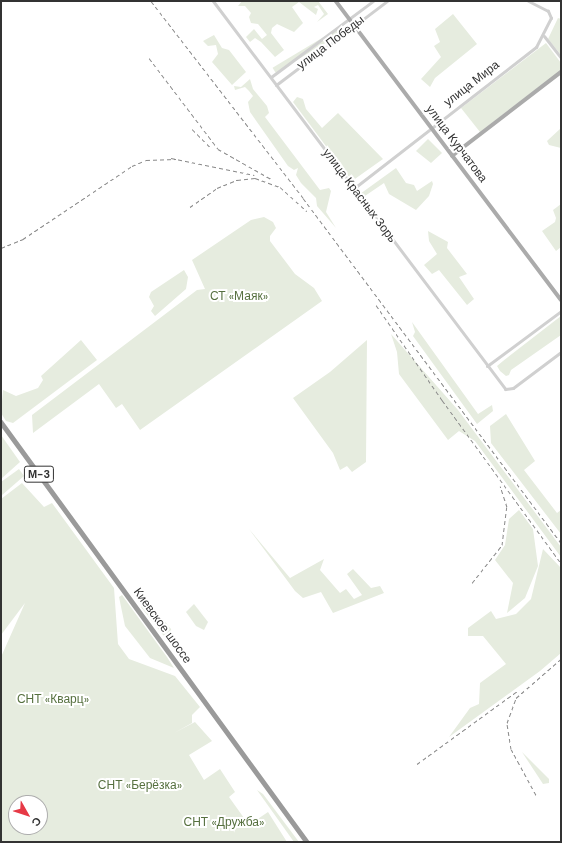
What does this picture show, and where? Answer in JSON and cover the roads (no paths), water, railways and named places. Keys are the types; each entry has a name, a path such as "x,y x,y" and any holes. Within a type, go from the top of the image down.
{"highway":[{"name":"Киевское шоссе","path":"1,422 307,842"}],"main road":[{"name":"улица Курчатова","path":"336,1 561,300"},
{"path":"452,156 561,72"}],"street":[{"name":"улица Красных Зорь","path":"213,1 505,389 513,388 561,352"},
{"name":"улица Победы","path":"271,77 373,1"},
{"name":"улица Победы","path":"276,85 387,1"},
{"name":"улица Мира","path":"353,189 536,47 544,36 550,14 528,1"},
{"path":"544,36 561,58"},
{"path":"487,366 561,311"}],"railway":[{"path":"151,1 303,198 561,543"},
{"path":"149,58 218,149 271,179"},
{"path":"192,129 211,148"},
{"path":"171,158 254,175"},
{"path":"1,248 23,239 132,166 146,160 176,159"},
{"path":"190,207 217,188 237,180 255,178 280,187 307,211"},
{"path":"376,305 442,400 561,563"},
{"path":"472,583 502,545 507,507 500,486"},
{"path":"536,795 511,749 507,723 516,698 561,659"},
{"path":"417,764 519,690"}],"park label":[{"name":"СТ «Маяк»","path":"239,297"},
{"name":"СНТ «Кварц»","path":"53,700"},
{"name":"СНТ «Берёзка»","path":"140,786"},
{"name":"СНТ «Дружба»","path":"224,823"}]}
